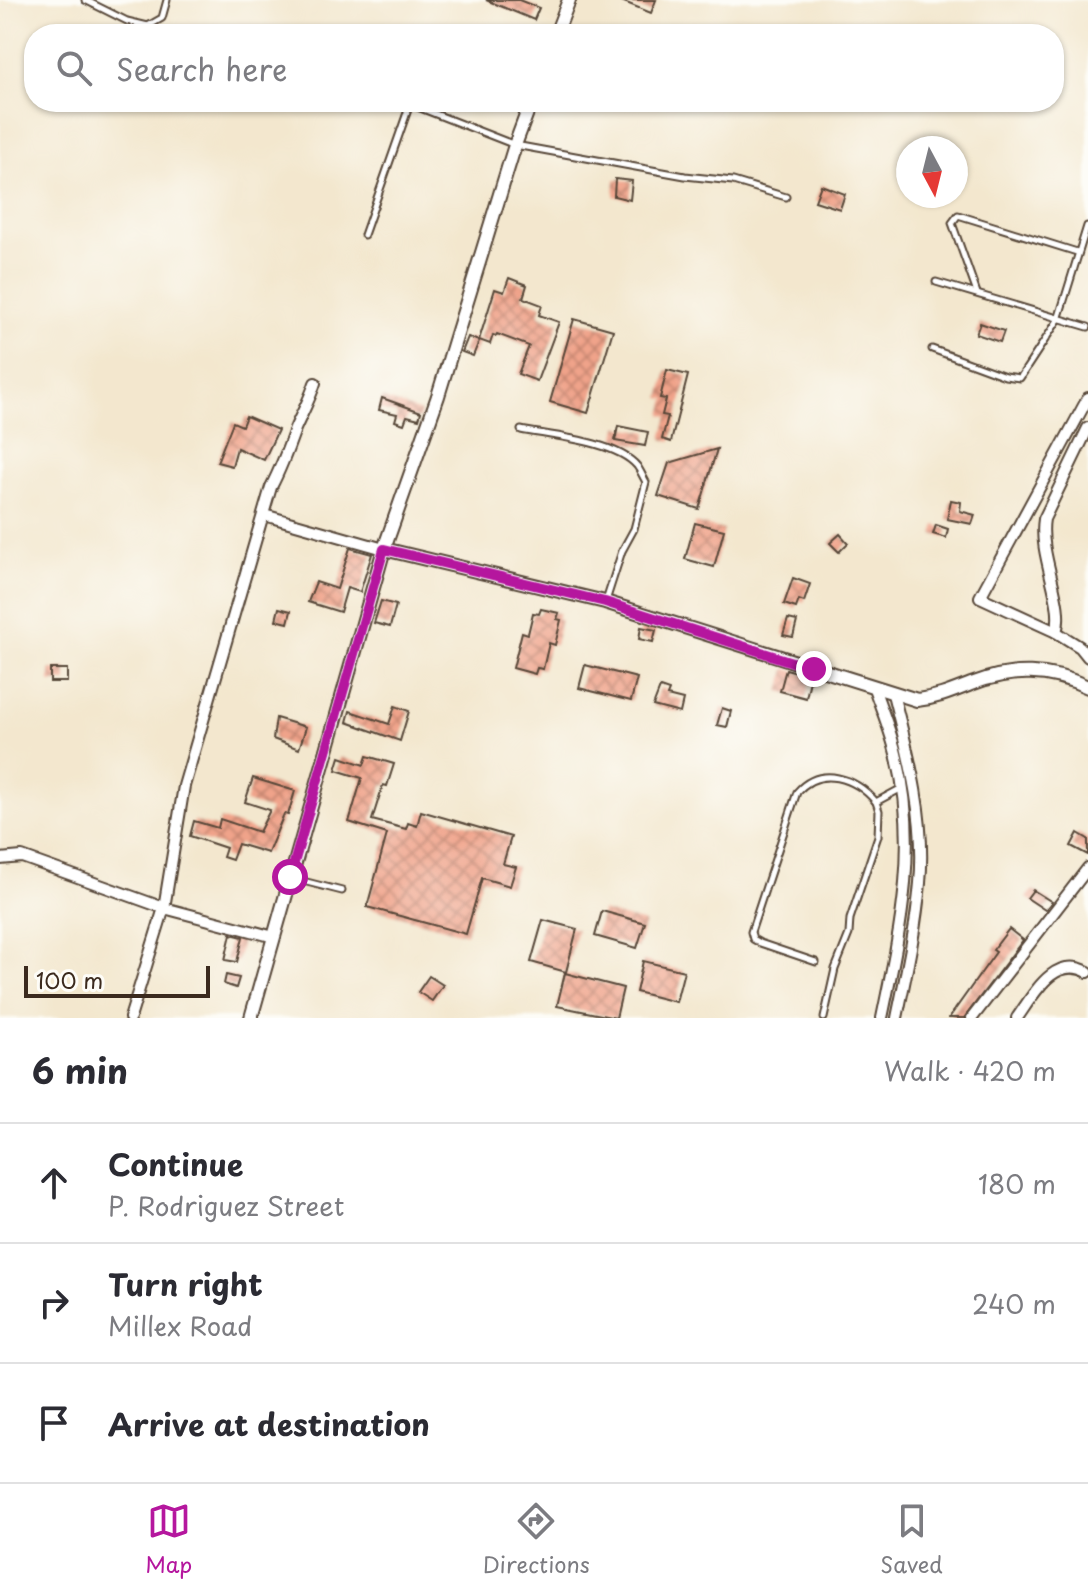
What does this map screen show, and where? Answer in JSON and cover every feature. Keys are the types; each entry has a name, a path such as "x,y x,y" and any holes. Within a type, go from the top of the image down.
{"street":[{"path":"560,24 569,0"},
{"path":"251,1018 384,549 438,396 527,112"},
{"path":"130,1018 164,908 184,786 271,487 307,409 315,383"},
{"path":"1088,398 980,597 1056,632 1080,647 1088,657"},
{"path":"1056,632 1058,614 1044,552 1044,519 1088,428"},
{"path":"264,515 384,549 605,602 917,700 937,698 988,677 1029,671 1050,673 1088,687"},
{"path":"874,688 897,758 908,831 907,881 882,1018"},
{"path":"893,694 915,785 921,846 919,895 897,1018"},
{"path":"0,859 22,857 164,908 274,937"},
{"path":"972,1018 1088,868"},
{"path":"1023,1016 1049,976 1062,968 1077,967 1088,972"}],"lane":[{"path":"85,0 140,24"},
{"path":"152,24 162,18 167,0"},
{"path":"364,235 407,112"},
{"path":"430,112 515,145 685,176 733,181 786,197"},
{"path":"977,293 952,223 958,215 1077,252"},
{"path":"932,349 1005,376 1020,378 1058,320 1087,226"},
{"path":"936,282 1088,327"},
{"path":"521,430 585,442 623,455 637,466 646,482 634,529 622,551 605,602"},
{"path":"816,962 760,943 753,939 751,932 797,792 812,779 842,778 855,782 876,802 879,811 878,836 850,919 849,934 835,969 824,1018"},
{"path":"876,802 902,788"},
{"path":"290,877 342,891"}],"building":[{"path":"486,0 519,0 539,8 534,20"},
{"path":"619,0 656,0 651,13"},
{"path":"615,179 632,181 630,200 614,196"},
{"path":"821,185 845,194 840,209 815,201"},
{"path":"509,278 527,285 523,298 542,305 539,315 559,322 537,381 518,374 529,346 497,334 493,335 490,344 479,340 495,289 504,292"},
{"path":"574,319 613,330 588,413 550,402"},
{"path":"980,323 1004,331 1000,342 976,334"},
{"path":"468,337 479,341 473,356 462,352"},
{"path":"667,370 688,375 671,442 662,439 668,416 662,415 666,399 660,398"},
{"path":"382,398 421,412 419,419 407,416 404,424 395,421 397,414 379,410"},
{"path":"246,416 278,430 264,460 237,448 232,466 217,462 233,422 242,426"},
{"path":"618,426 648,432 645,446 615,441"},
{"path":"717,449 699,509 658,496 669,463"},
{"path":"951,500 961,502 960,511 975,515 972,524 947,519"},
{"path":"695,523 724,530 714,567 685,559"},
{"path":"936,525 948,529 946,538 933,534"},
{"path":"840,534 848,543 839,552 830,543"},
{"path":"350,548 372,554 360,592 347,588 340,612 308,602 316,582 337,589"},
{"path":"793,578 810,584 804,602 799,600 796,608 784,604"},
{"path":"381,601 396,605 390,627 374,623"},
{"path":"279,608 291,611 288,623 276,620"},
{"path":"541,609 559,613 557,619 561,620 555,645 549,643 543,669 537,668 535,674 513,668 522,632 528,634 533,613 539,614"},
{"path":"788,619 797,621 793,637 783,635"},
{"path":"641,627 656,630 653,642 639,639"},
{"path":"585,665 637,678 631,701 579,688"},
{"path":"50,669 67,669 67,682 50,682"},
{"path":"786,669 811,676 806,698 780,691"},
{"path":"660,688 669,691 667,696 683,700 680,713 653,706"},
{"path":"395,706 409,711 400,741 347,722 350,711 389,724"},
{"path":"722,708 731,711 727,727 717,725"},
{"path":"276,718 306,727 299,749 273,739"},
{"path":"367,756 394,764 387,786 383,785 372,820 406,829 408,823 417,826 421,811 511,837 503,864 516,867 510,886 482,878 466,934 367,907 387,834 349,822 362,778 336,770 340,757 364,765"},
{"path":"253,778 295,791 288,815 284,814 268,853 238,844 232,860 223,857 226,848 190,836 194,821 218,828 220,819 259,832 270,810 245,802"},
{"path":"1078,833 1088,839 1088,855 1071,846"},
{"path":"1033,890 1052,902 1045,910 1027,898"},
{"path":"602,911 645,923 637,948 595,936"},
{"path":"543,920 577,929 566,972 531,962"},
{"path":"1009,929 1023,940 964,1018 949,1018 996,952 993,950"},
{"path":"231,934 243,937 237,962 225,960"},
{"path":"643,961 684,971 676,1002 636,992"},
{"path":"565,973 623,988 616,1018 557,1006"},
{"path":"226,975 239,978 236,988 224,984"},
{"path":"429,976 443,985 432,1001 418,992"}],"route":[{"path":"290,877 384,549 605,602 814,669"}]}
